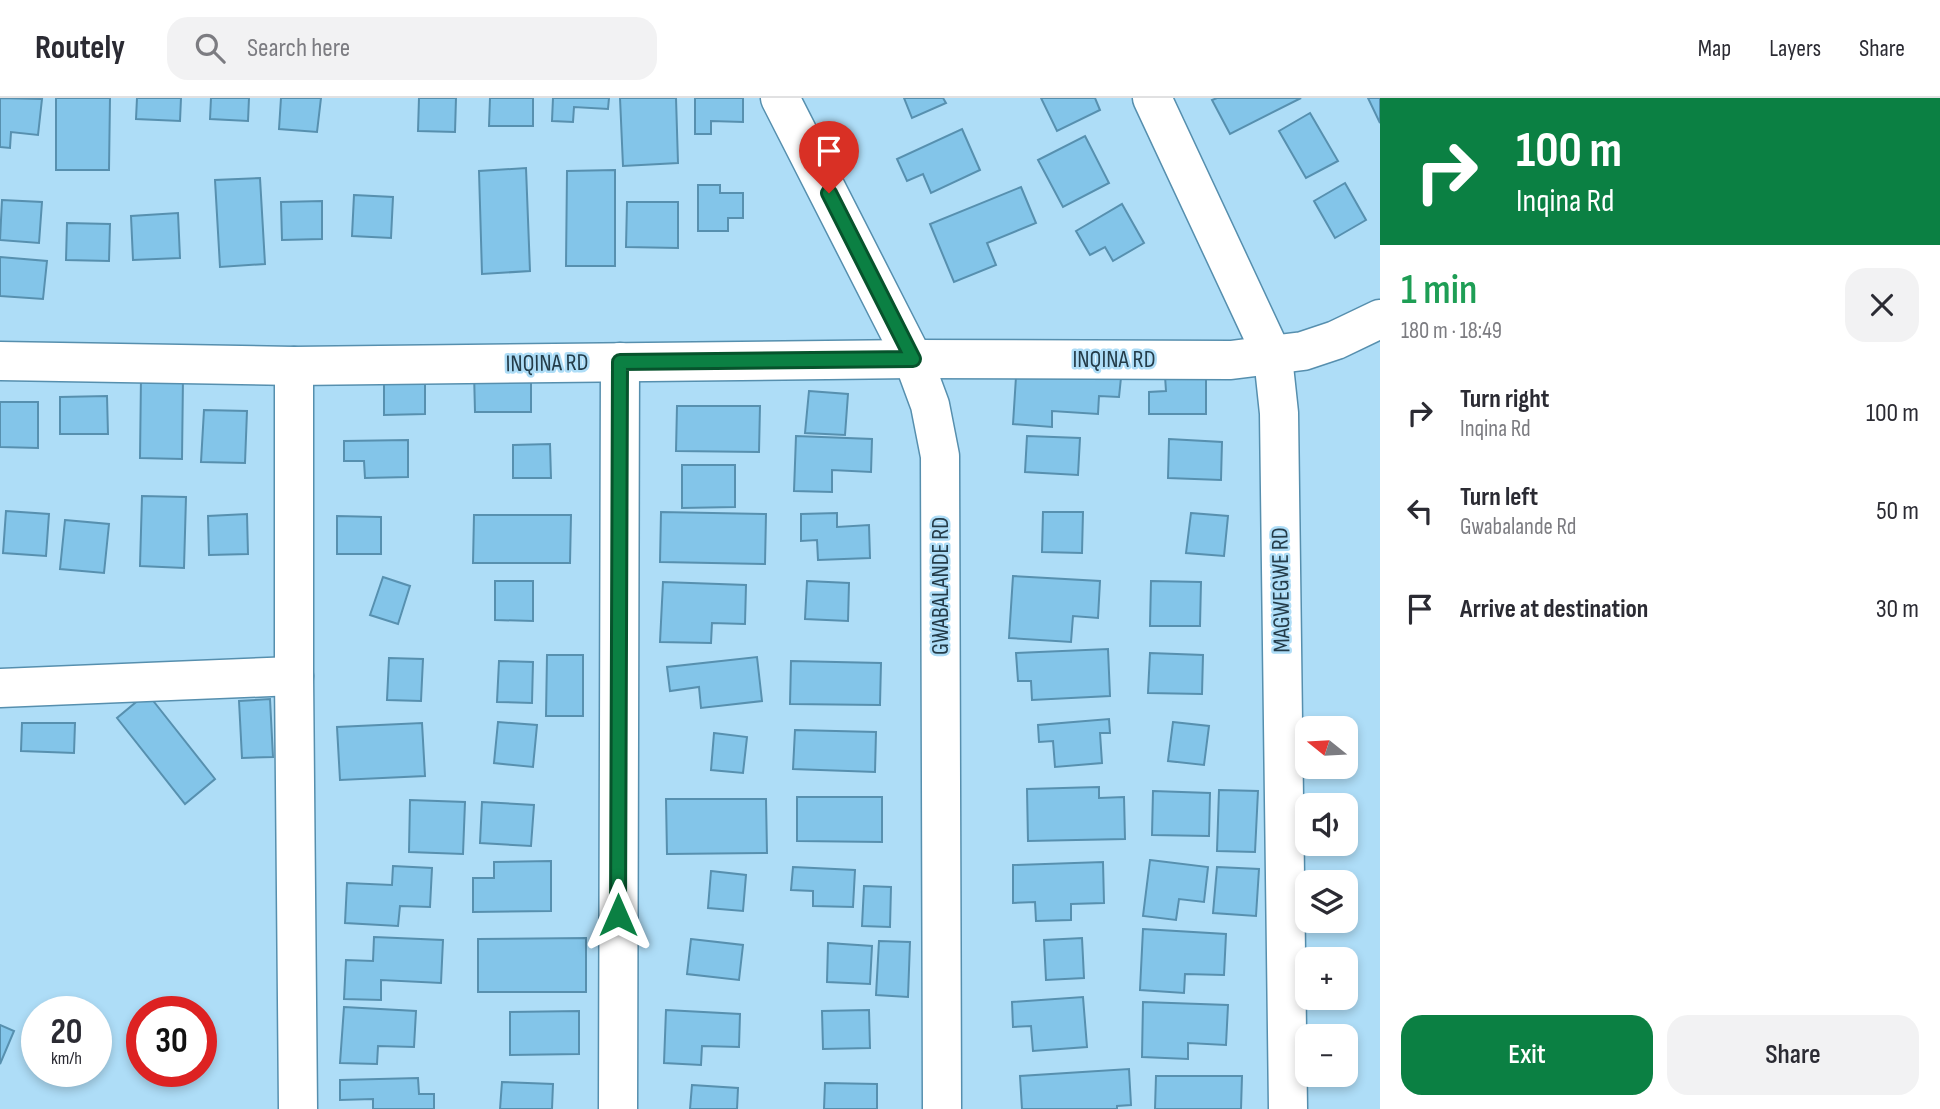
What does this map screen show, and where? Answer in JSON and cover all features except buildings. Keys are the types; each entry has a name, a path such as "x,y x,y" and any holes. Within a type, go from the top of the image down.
{"street":[{"name":"GWABALANDE RD","path":"780,98 913,359 930,405 940,456 942,1109"},
{"name":"MAGWEGWE RD","path":"1152,98 1273,357 1279,413 1288,1109"},
{"name":"INQINA RD","path":"0,361 294,366 913,359 1231,360 1273,357 1303,351 1336,340 1380,319"},
{"path":"618,1109 620,362"},
{"path":"294,366 298,1109"},
{"path":"0,688 294,676"}],"route":[{"path":"618,915 620,362 913,359 829,193"}]}
